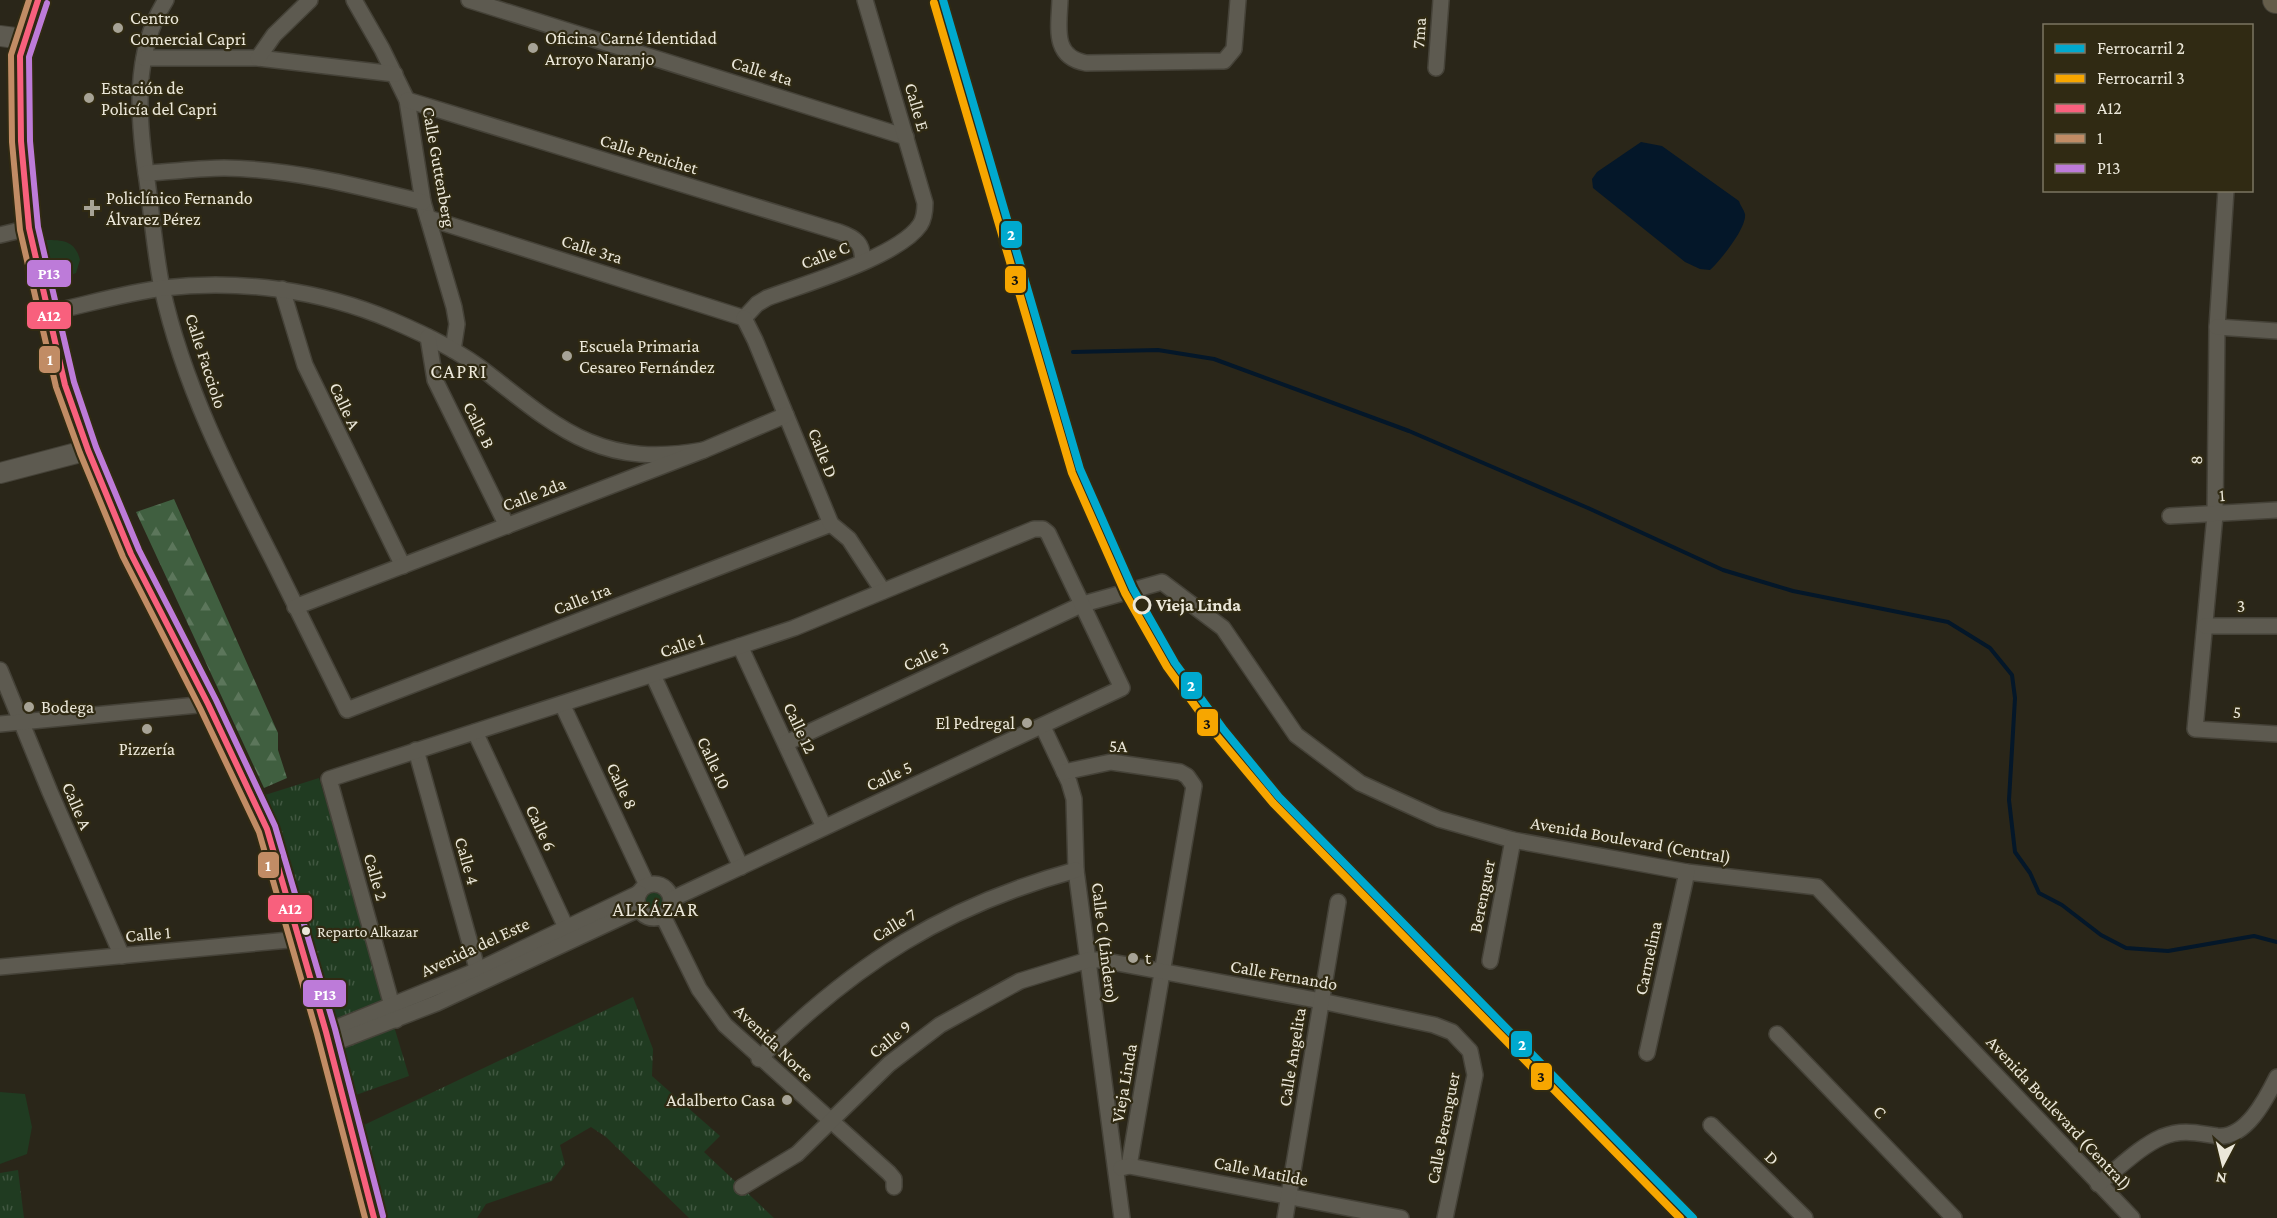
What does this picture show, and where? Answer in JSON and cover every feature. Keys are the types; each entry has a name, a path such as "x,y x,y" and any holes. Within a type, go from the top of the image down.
{"main road":[{"path":"38,0 23,39 19,95 29,228 65,385 88,450 131,554 208,704 267,829 328,1038 374,1218"}],"street":[{"name":"Calle Facciolo","path":"166,0 150,27 144,58 140,109 146,173 162,288 187,371 219,455 346,710"},
{"path":"258,58 274,36 310,0"},
{"name":"Calle Guttenberg","path":"354,0 407,100 423,202 454,307 457,324 453,350"},
{"name":"Calle 4ta","path":"469,0 906,137"},
{"path":"1060,0 1059,41 1062,50 1077,61 1086,63 1224,61 1234,49 1238,0"},
{"name":"7ma","path":"1436,68 1441,0"},
{"name":"Calle E","path":"863,1 925,203 920,225"},
{"path":"0,36 23,39"},
{"path":"144,58 258,58 395,74"},
{"name":"Calle Penichet","path":"407,100 839,232 860,243 862,262"},
{"path":"146,173 222,168 258,170 309,176 423,202"},
{"name":"8","path":"2195,729 2215,515 2217,327 2226,192"},
{"name":"Calle 3ra","path":"428,218 744,318"},
{"name":"Calle C","path":"744,318 757,304 767,298 862,262 900,243 920,225"},
{"path":"0,235 29,228"},
{"path":"47,313 162,288 216,285 282,289 363,309 453,350 552,424 589,442 645,455 675,455 704,450"},
{"name":"Calle A","path":"282,289 305,365 403,566"},
{"name":"Calle D","path":"744,318 831,524 849,539 883,591"},
{"path":"2217,327 2277,331"},
{"name":"Calle B","path":"428,338 435,380 507,526"},
{"name":"Calle 2da","path":"295,607 704,450 786,415"},
{"path":"0,473 88,450"},
{"name":"1","path":"2170,516 2277,510"},
{"name":"Calle 1ra","path":"346,710 831,524"},
{"name":"Calle 1","path":"328,780 794,628 1034,529 1048,532 1083,604"},
{"name":"Avenida Boulevard (Central)","path":"1083,604 1162,582 1223,628 1296,735 1360,783 1439,819 1513,840 1687,872 1817,887 2132,1218"},
{"name":"Calle 5","path":"672,899 1122,688 1083,604"},
{"name":"Calle 3","path":"786,743 1083,604"},
{"name":"3","path":"2205,626 2277,626"},
{"name":"Calle 12","path":"740,646 824,827"},
{"name":"Calle A","path":"0,670 50,792 122,956"},
{"name":"Calle 10","path":"652,675 741,867"},
{"path":"0,724 208,704"},
{"name":"Calle 8","path":"562,704 643,889"},
{"name":"Calle C (Lindero)","path":"1043,727 1074,799 1076,870 1088,960 1122,1168 1122,1218"},
{"name":"5","path":"2195,729 2277,734"},
{"name":"Calle 6","path":"475,732 568,934"},
{"name":"Calle 4","path":"416,750 479,976"},
{"name":"5A","path":"1064,772 1111,762 1172,770"},
{"name":"Vieja Linda","path":"1122,1168 1163,973 1194,793 1194,786 1187,776 1172,770"},
{"name":"Calle 2","path":"328,780 395,1012"},
{"name":"Berenguer","path":"1490,961 1513,840"},
{"name":"Calle 7","path":"759,1059 802,1016 879,955 988,898 1076,870"},
{"name":"Carmelina","path":"1647,1053 1687,872"},
{"path":"663,886 672,899 670,909 663,916 647,917 639,909 643,889 663,886"},
{"name":"Avenida del Este","path":"328,1038 479,976 568,934 643,889"},
{"name":"Calle Angelita","path":"1285,1218 1338,902"},
{"name":"Avenida del Este","path":"568,934 639,909"},
{"name":"Avenida Norte","path":"663,916 711,1008 759,1059 830,1121 891,1180"},
{"name":"Calle 1","path":"0,967 300,939"},
{"name":"Calle Fernando","path":"1088,960 1110,961 1434,1024 1452,1032 1467,1046"},
{"name":"Calle 9","path":"742,1187 797,1154 889,1064 940,1025 1020,981 1088,960"},
{"name":"C","path":"1777,1034 1954,1218"},
{"name":"Calle Berenguer","path":"1445,1218 1474,1075 1473,1056 1467,1046"},
{"path":"2098,1184 2161,1138 2185,1130 2219,1136 2237,1131 2248,1123 2277,1077"},
{"name":"D","path":"1711,1125 1805,1218"},
{"name":"Calle Matilde","path":"1122,1168 1401,1218"}],"green space":[{"path":"46,240 58,240 72,245 80,260 76,273 54,283"},
{"path":"174,499 278,733 278,750 287,778 264,788 136,512"},
{"path":"319,778 409,1076 356,1095 309,930 265,795"},
{"path":"651,892 659,892 665,898 665,906 659,912 651,912 645,906 645,898"},
{"path":"633,997 653,1049 652,1076 720,1136 704,1152 774,1218 689,1218 606,1137 591,1127 560,1145 565,1164 552,1181 486,1204 477,1218 385,1218 364,1125"},
{"path":"0,1092 25,1094 32,1127 27,1154 0,1164"},
{"path":"18,1170 24,1218 0,1218 0,1173"}],"water":[{"path":"1641,142 1662,146 1739,201 1745,214 1742,227 1726,252 1710,270 1700,269 1685,262 1593,188 1592,179 1597,172"}],"waterway":[{"path":"1073,352 1158,350 1214,359 1409,431 1588,508 1723,570 1793,591 1948,622 1990,648 2012,675 2015,698 2009,800 2015,852 2030,873 2039,893 2062,905 2101,935 2126,948 2168,951 2254,936 2277,942"}],"rail line":[{"name":"2","path":"943,0 1080,469 1133,589 1175,663 1224,730 1279,797 1693,1218"},
{"name":"3","path":"934,3 1072,473 1125,593 1167,667 1217,736 1273,803 1680,1218"}],"transit line":[{"name":"1","path":"29,0 11,55 12,142 20,230 56,387 80,453 123,557 200,708 259,832 317,1034 365,1218"},
{"name":"A12","path":"38,0 20,56 21,141 29,228 65,385 88,450 131,554 208,704 267,829 326,1032 374,1218"},
{"name":"P13","path":"47,3 29,57 30,141 38,227 74,382 96,447 139,550 216,700 275,826 335,1029 383,1216"}],"place":[{"name":"Centro Comercial Capri","path":"118,28"},
{"name":"Oficina Carné Identidad Arroyo Naranjo","path":"533,48"},
{"name":"Estación de Policía del Capri","path":"89,98"},
{"name":"Policlínico Fernando Álvarez Pérez","path":"92,208"},
{"name":"Escuela Primaria Cesareo Fernández","path":"567,356"},
{"name":"Vieja Linda","path":"1142,605"},
{"name":"Bodega","path":"29,707"},
{"name":"El Pedregal","path":"1027,723"},
{"name":"Pizzería","path":"147,729"},
{"name":"Reparto Alkazar","path":"306,931"},
{"name":"t","path":"1133,958"},
{"name":"Adalberto Casa","path":"787,1100"}],"district":[{"name":"CAPRI","path":"459,371"},
{"name":"ALKÁZAR","path":"656,909"}]}
